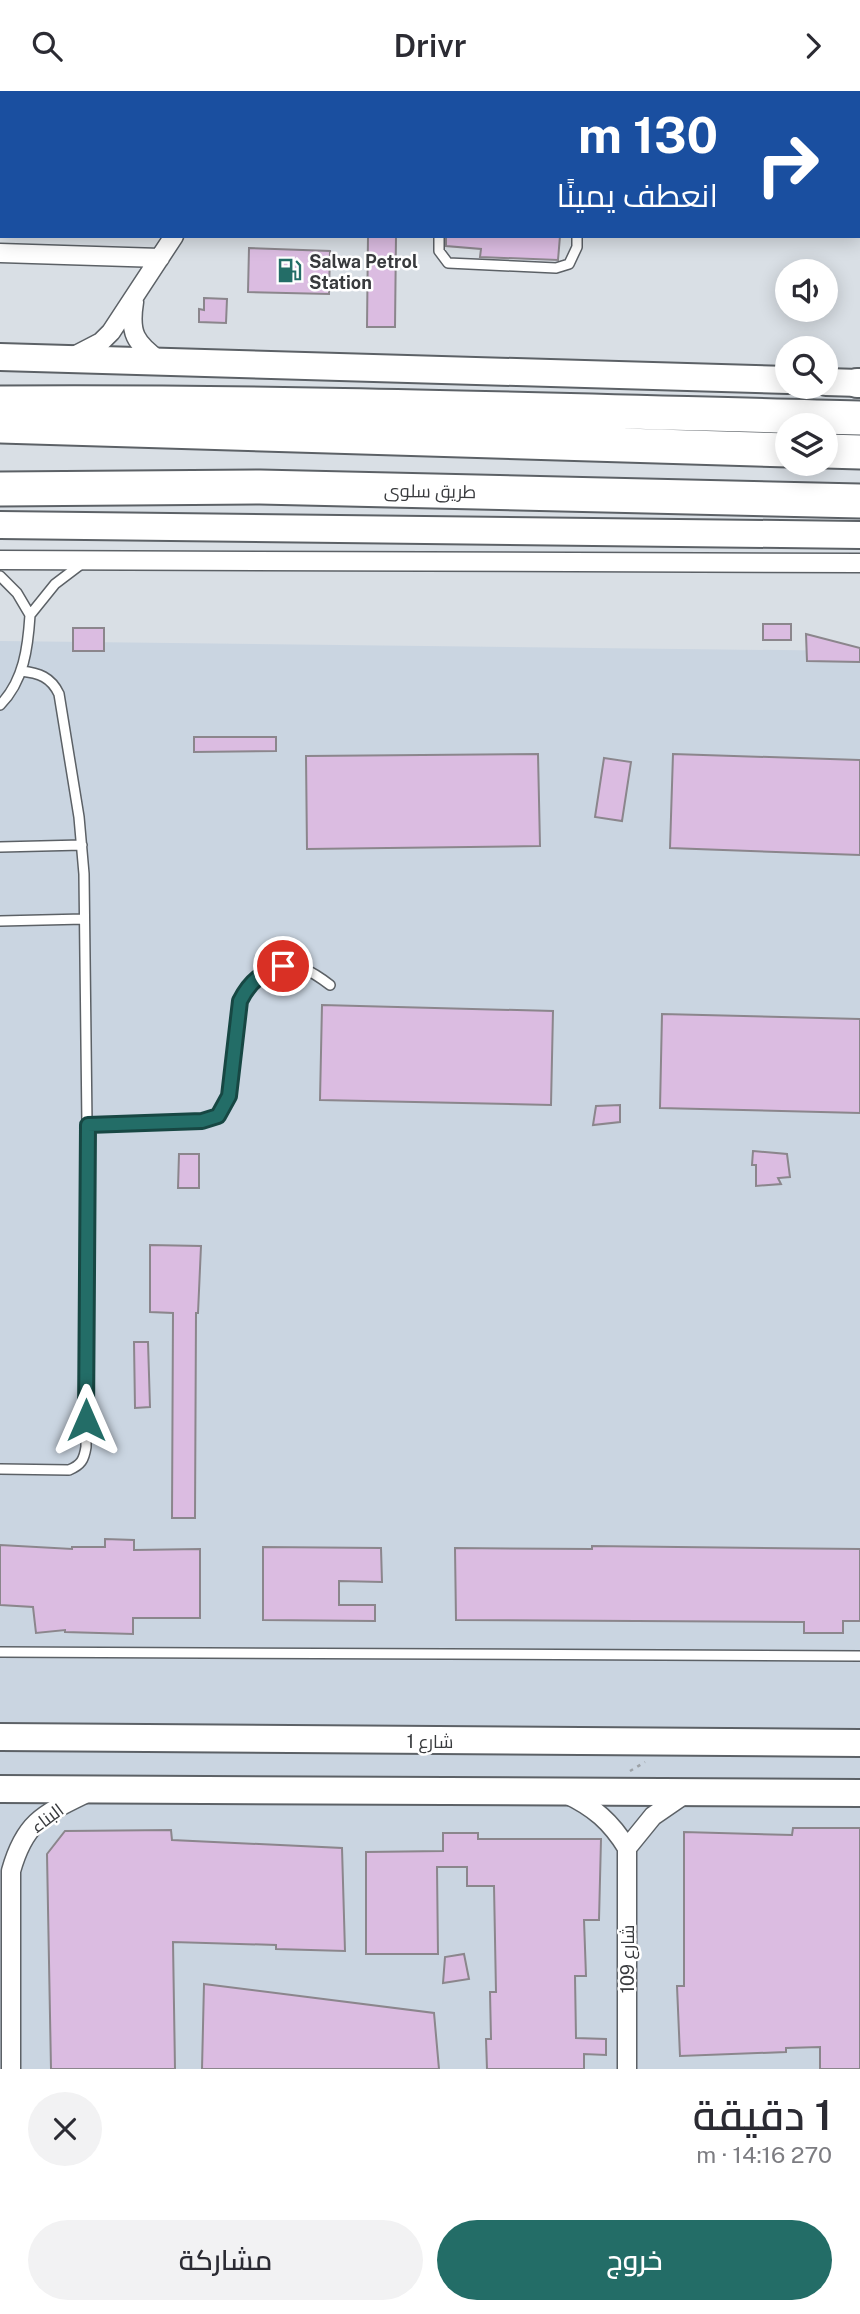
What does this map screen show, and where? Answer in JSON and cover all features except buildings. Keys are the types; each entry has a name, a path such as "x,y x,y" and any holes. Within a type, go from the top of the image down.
{"highway":[{"path":"0,403 420,405 860,418"},
{"path":"0,426 775,450"},
{"path":"838,451 860,452"},
{"name":"طريق سلوى","path":"0,489 260,487 860,501"}],"street":[{"path":"69,359 101,342 119,321 173,238"},
{"path":"0,253 160,258"},
{"path":"134,298 132,330 138,342 160,361"},
{"path":"0,357 775,380"},
{"path":"838,382 859,383"},
{"path":"0,525 860,535"},
{"path":"0,560 859,563"},
{"name":"شارع 1","path":"0,1737 860,1742"},
{"path":"0,1789 860,1793"},
{"name":"البناء","path":"11,2069 11,1871 14,1859 28,1831 41,1817 94,1790"},
{"path":"560,1791 600,1813 615,1829 627,1848 653,1816 687,1793"},
{"name":"شارع 109","path":"627,1848 627,2069"}],"lane":[{"path":"439,238 439,251 448,263 556,268 569,264 577,247 577,238"},
{"path":"0,705 12,691 21,671 28,643 30,615 55,584 87,560"},
{"path":"0,576 16,593 30,615"},
{"path":"0,1469 69,1470 79,1465 85,1457 88,1125 82,845 59,694 46,677 21,671"},
{"path":"0,847 82,845"},
{"path":"0,921 84,919"},
{"path":"88,1125 202,1121 218,1116 229,1096 240,1001 256,977 283,966 297,966 311,971 330,985"},
{"path":"0,1652 860,1657"}],"path":[{"path":"629,1792 630,1771 645,1763 645,1742"}],"shaded area":[{"path":"0,641 860,651 860,2069 0,2069"}],"place":[{"name":"Salwa Petrol Station","path":"289,271"}],"route":[{"path":"86,1420 88,1125 202,1121 218,1116 229,1096 240,1001 256,977 283,966"}]}
